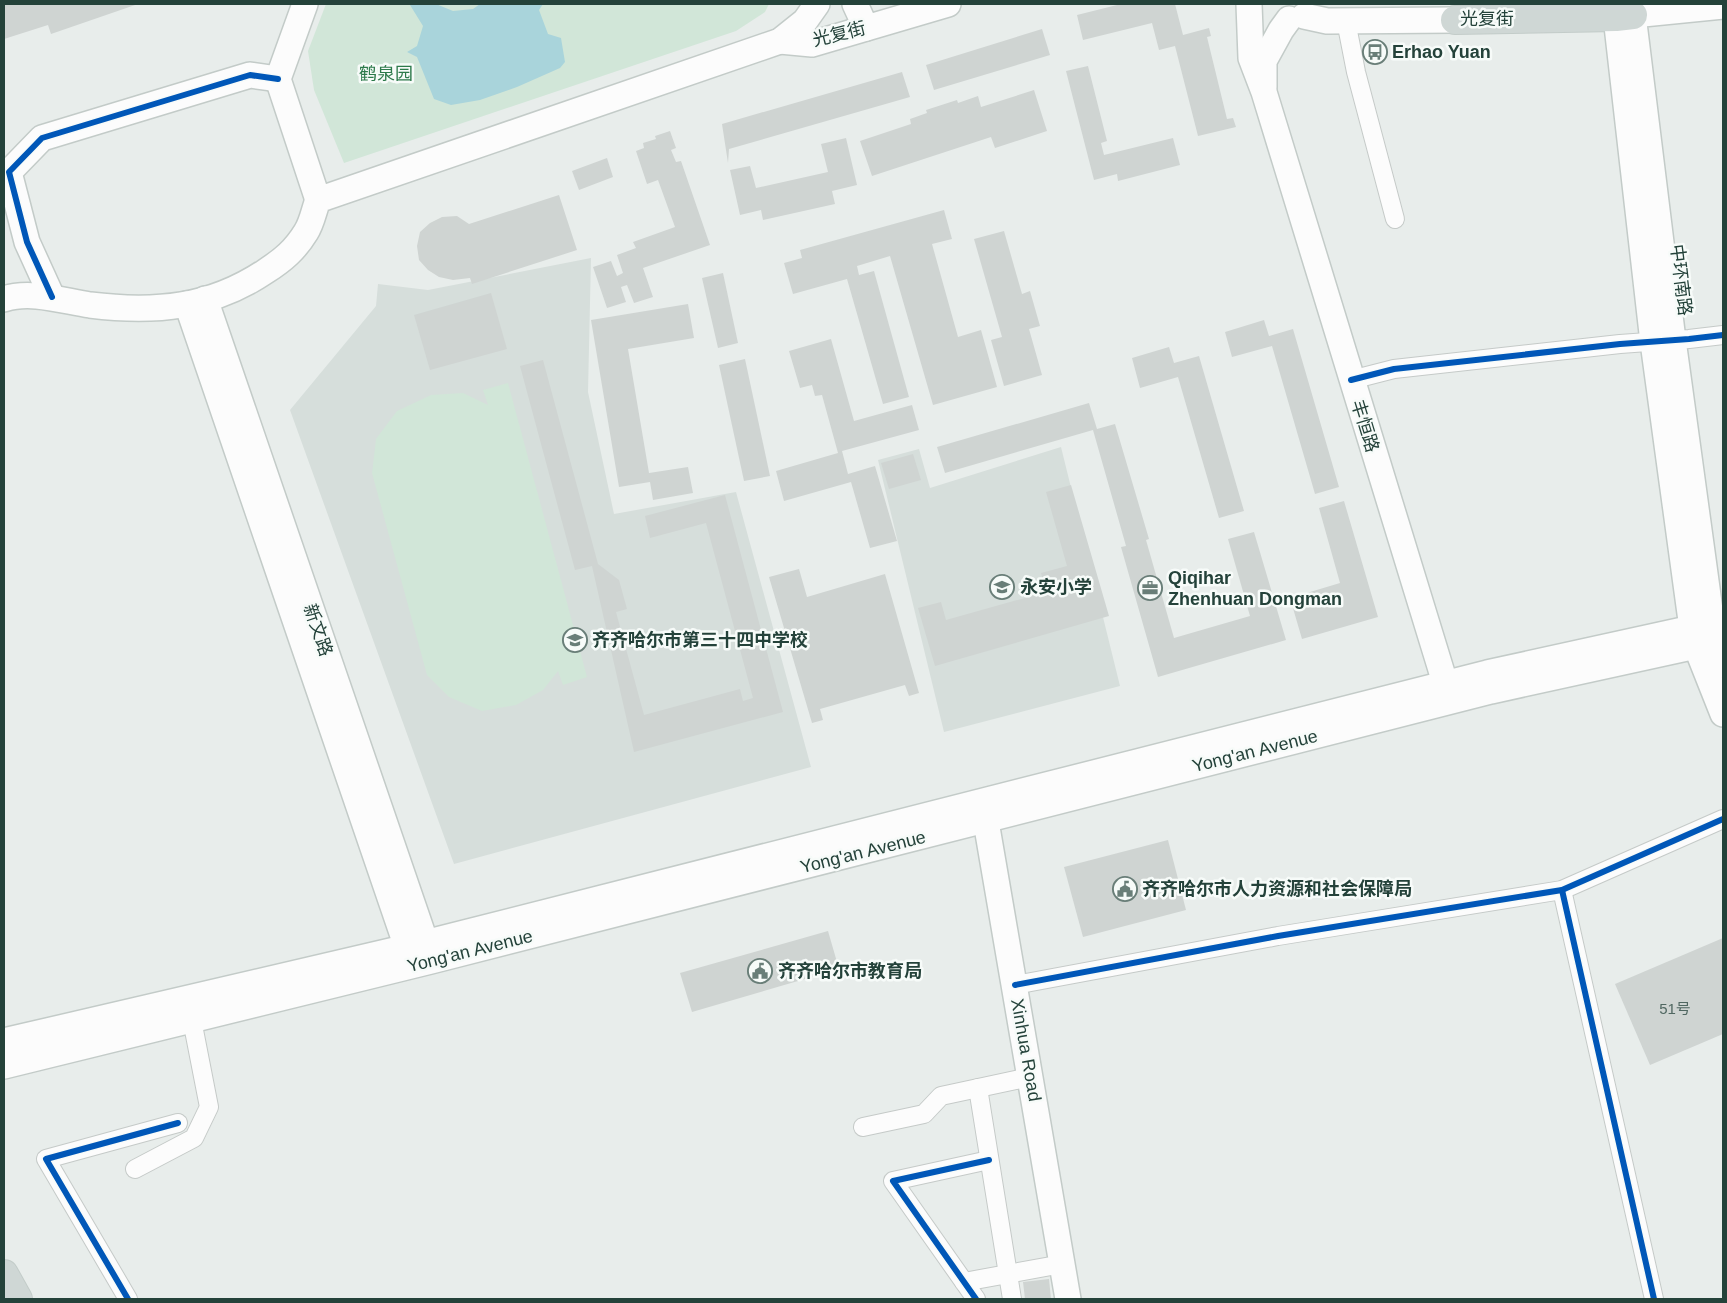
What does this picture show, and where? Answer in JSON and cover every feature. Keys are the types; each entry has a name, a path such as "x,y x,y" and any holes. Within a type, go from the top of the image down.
{"main road":[{"path":"6,291 52,297 90,305 141,309 196,302 228,293 259,276 287,257 307,231 318,200 278,79 305,4"},
{"path":"818,4 828,39"},
{"name":"光复街","path":"780,42 805,21 818,4"},
{"path":"855,4 866,28"},
{"name":"光复街","path":"780,42 812,44 948,4"},
{"path":"1250,4 1260,12 1274,18 1304,13 1327,21 1455,20"},
{"path":"1250,4 1251,58 1264,92"},
{"name":"光复街","path":"1404,4 1455,20 1624,16 1723,6"},
{"path":"1264,92 1264,62 1277,36 1304,13"},
{"name":"中环南路","path":"1624,16 1663,341 1723,714"},
{"path":"318,200 780,42"},
{"path":"52,297 27,242 9,172 42,138 250,75 278,79"},
{"name":"丰恒路","path":"1264,92 1448,692"},
{"name":"新文路","path":"196,302 419,954"},
{"name":"Yong'an Avenue","path":"4,1066 192,1020 419,954 1448,692 1712,639"},
{"name":"Xinhua Road","path":"984,811 1068,1299"},
{"name":"Yong'an Avenue","path":"4,1041 419,954"},
{"path":"4,1274 18,1299"}],"street":[{"path":"1346,21 1356,72 1395,219"},
{"path":"1351,380 1394,368 1723,335"},
{"path":"1015,985 1278,936 1562,890 1723,819"},
{"path":"1562,890 1654,1299"},
{"path":"135,1169 194,1138 209,1107 192,1020"},
{"path":"863,1127 924,1114 941,1096 1030,1077"},
{"path":"978,1088 1012,1299"},
{"path":"128,1299 46,1159 178,1123"},
{"path":"976,1299 893,1181 990,1160"},
{"path":"964,1282 1062,1264"}],"shaded area":[{"name":"齐齐哈尔市第三十四中学校","path":"591,258 588,392 614,514 736,492 811,767 454,864 290,410 376,306 378,284 428,290"},
{"name":"永安小学","path":"1061,447 1120,686 944,732 878,460 919,449 930,488"}],"green space":[{"name":"鹤泉园","path":"326,4 769,4 765,12 736,31 344,163 314,90 308,51"},
{"path":"508,383 587,677 563,685 558,671 543,690 516,705 482,711 449,697 427,675 372,473 376,439 397,411 431,395 463,393 488,405 483,390"}],"water":[{"path":"436,4 453,11 473,9 480,4 543,4 539,10 548,34 561,38 565,62 560,68 517,87 480,100 451,105 434,99 417,57 407,52 417,46 423,26 410,5"}],"building":[{"path":"4,4 138,4 51,34 48,25 4,39"},
{"path":"1121,4 1175,4 1183,35 1209,28 1211,36 1207,37 1227,119 1233,118 1236,127 1198,136 1175,46 1159,50 1152,23 1083,40 1077,15"},
{"path":"1042,29 1050,55 934,90 926,65"},
{"path":"1088,66 1107,141 1101,143 1104,155 1173,138 1180,165 1118,181 1117,174 1094,180 1066,71"},
{"path":"902,72 910,97 729,149 728,163 722,124"},
{"path":"1034,90 1047,131 995,148 991,137 872,176 860,141 911,124 910,119 927,113 926,110 957,100 958,103 978,96 981,107"},
{"path":"670,131 676,148 671,150 676,162 681,161 710,245 643,268 653,297 634,303 627,285 621,287 626,302 607,308 593,267 611,261 617,276 623,273 617,255 636,248 633,242 675,227 658,180 647,184 636,151 644,148 643,143 656,139 655,136"},
{"path":"846,138 857,185 832,191 835,204 763,220 761,210 740,215 730,170 750,166 756,188 828,172 821,144"},
{"path":"607,158 613,177 579,190 572,171"},
{"path":"559,195 577,250 472,284 470,278 453,280 439,277 428,270 419,260 417,246 420,232 430,223 442,217 457,216 469,224"},
{"path":"944,210 952,239 932,244 958,337 981,330 997,387 933,405 890,256 857,266 859,275 874,271 909,397 883,404 847,279 793,294 784,263 802,258 800,250"},
{"path":"1004,231 1022,294 1030,291 1040,326 1029,329 1042,375 1004,386 991,340 1002,337 974,239"},
{"path":"723,273 738,343 718,348 702,278"},
{"path":"491,293 507,349 430,370 414,315"},
{"path":"688,304 694,338 628,349 649,473 688,467 693,493 653,500 650,482 619,487 591,320"},
{"path":"1264,320 1269,336 1293,329 1339,487 1315,494 1272,346 1232,357 1225,332"},
{"path":"831,339 854,421 912,405 919,430 842,451 848,474 875,466 897,541 870,548 851,482 784,501 776,471 838,453 822,395 815,396 812,385 800,388 789,351"},
{"path":"1169,347 1174,363 1199,356 1244,511 1219,518 1178,377 1140,388 1132,358"},
{"path":"745,359 770,476 744,481 719,365"},
{"path":"543,360 598,564 619,580 627,609 616,612 644,715 740,689 743,701 753,698 706,523 650,538 645,516 725,495 783,712 634,752 592,566 575,570 520,366"},
{"path":"1089,403 1097,429 1115,424 1149,539 1146,540 1174,638 1250,616 1228,539 1254,532 1286,640 1158,677 1121,547 1126,546 1093,430 945,473 937,447"},
{"path":"913,454 921,480 889,489 881,463"},
{"path":"1071,485 1109,616 935,666 918,608 941,602 946,620 1046,592 1041,573 1067,566 1046,492"},
{"path":"1344,501 1378,617 1302,639 1290,598 1340,583 1319,508"},
{"path":"799,569 807,597 885,574 919,693 909,696 905,685 820,709 823,720 812,723 769,577"},
{"name":"齐齐哈尔市人力资源和社会保障局","path":"1168,840 1186,910 1083,937 1064,867"},
{"name":"齐齐哈尔市教育局","path":"828,931 839,969 692,1012 680,973"},
{"path":"1723,938 1723,1034 1650,1065 1615,984"},
{"path":"1049,1279 1051,1299 1025,1299 1023,1282"}],"cycle path":[{"path":"52,297 27,242 9,172 42,138 250,75 278,79"},
{"path":"1351,380 1394,369 1620,344 1723,335"},
{"path":"1015,985 1278,936 1562,890 1723,819"},
{"path":"1562,890 1654,1299"},
{"path":"128,1299 46,1159 178,1123"},
{"path":"976,1299 893,1181 989,1160"}],"place":[{"name":"Erhao Yuan","path":"1375,52"},
{"name":"永安小学","path":"1002,587"},
{"name":"Qiqihar Zhenhuan Dongman","path":"1150,588"},
{"name":"齐齐哈尔市第三十四中学校","path":"575,640"},
{"name":"齐齐哈尔市人力资源和社会保障局","path":"1125,889"},
{"name":"齐齐哈尔市教育局","path":"760,971"}]}
